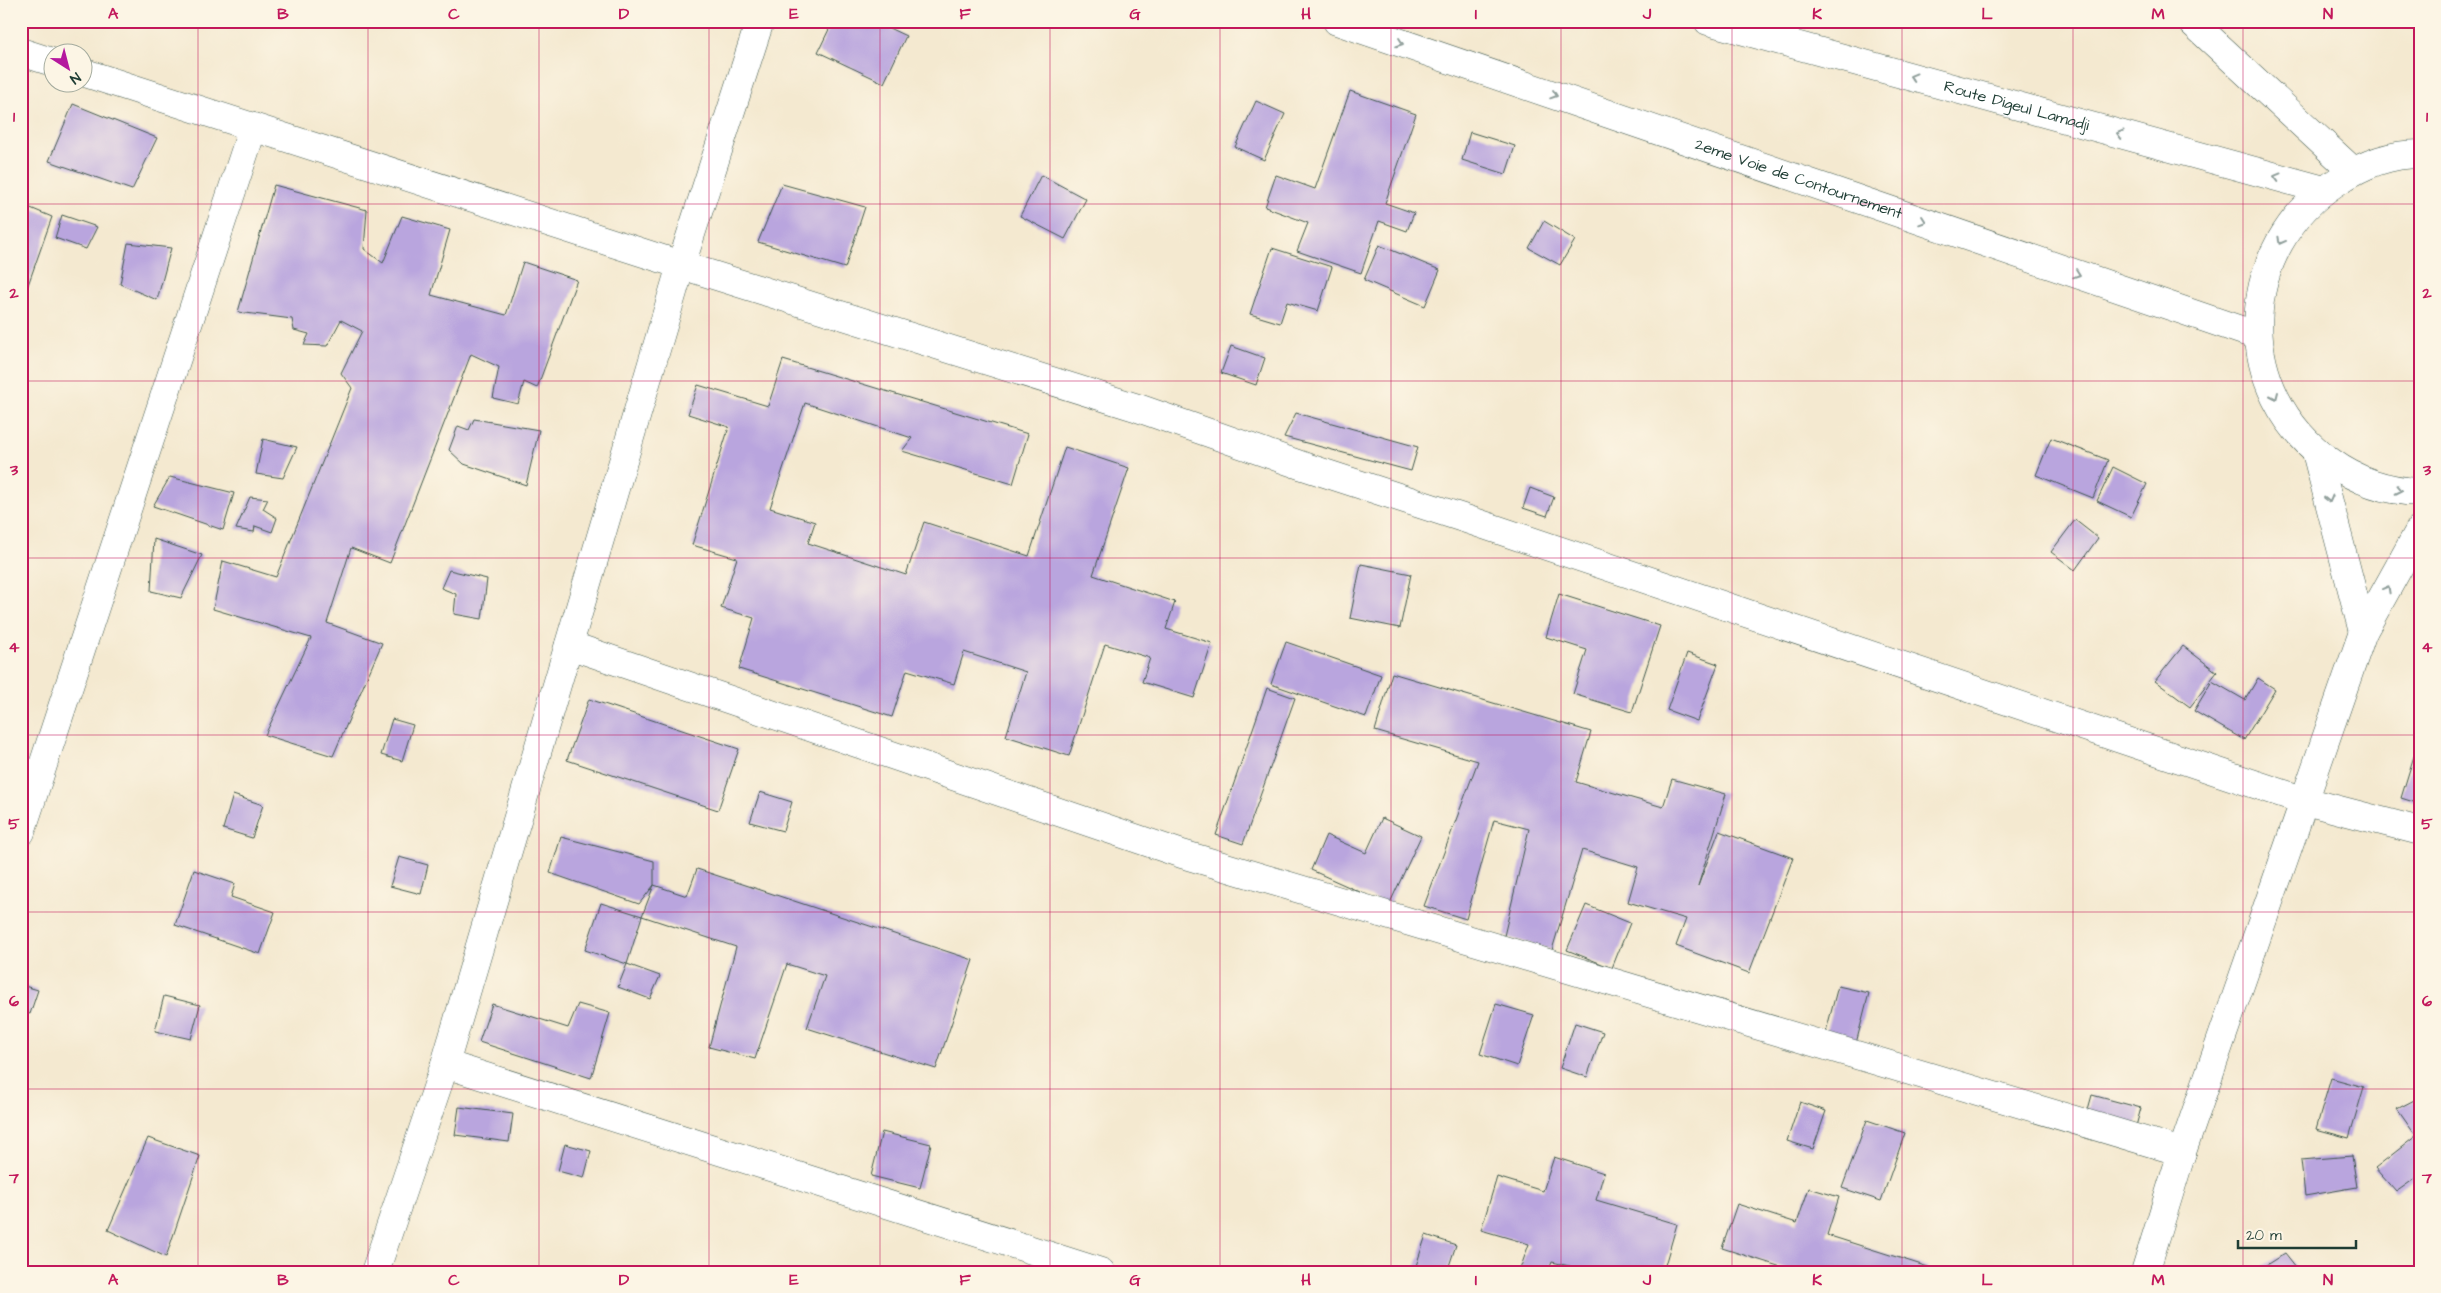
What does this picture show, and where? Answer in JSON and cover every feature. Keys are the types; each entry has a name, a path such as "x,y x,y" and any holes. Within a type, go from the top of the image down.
{"street":[{"path":"375,1272 445,1064 681,265 760,21"},
{"name":"2eme Voie de Contournement","path":"1337,21 2258,336"},
{"name":"Route Digeul Lamadji","path":"1708,21 2324,190"},
{"path":"2192,21 2353,171"},
{"path":"21,52 42,59"},
{"path":"92,75 681,265 1138,408 1303,466 2306,801 2420,831"},
{"path":"21,832 252,127"},
{"path":"2419,152 2384,159 2353,171 2324,190 2300,212 2280,240 2270,262 2259,302 2258,336 2264,369 2276,400 2294,428 2316,452 2344,471 2374,485 2407,492 2420,492"},
{"path":"2316,452 2363,632"},
{"path":"2145,1272 2182,1152 2306,801 2363,632 2420,529"},
{"path":"570,645 1182,854 2182,1152"},
{"path":"445,1064 1101,1272"}],"building":[{"path":"833,21 874,21 906,36 884,83 818,52"},
{"path":"1350,91 1416,114 1385,203 1414,213 1407,231 1379,221 1361,273 1297,251 1308,223 1265,207 1276,175 1315,189"},
{"path":"1256,101 1285,114 1264,160 1235,147"},
{"path":"73,104 157,138 132,190 49,161"},
{"path":"1470,132 1515,146 1506,174 1462,160"},
{"path":"1041,175 1086,199 1065,239 1020,216"},
{"path":"782,184 865,207 845,268 758,242"},
{"path":"274,185 367,210 364,249 383,263 402,216 450,230 431,295 506,315 523,262 577,280 537,388 524,382 518,404 493,398 499,367 471,354 390,563 351,548 327,623 382,643 333,756 265,735 311,638 213,609 223,561 276,577 352,388 341,373 362,331 341,320 327,346 304,345 309,334 294,330 292,319 238,312"},
{"path":"21,204 52,217 22,302 21,302"},
{"path":"62,215 97,227 86,249 55,238"},
{"path":"1544,221 1575,240 1560,265 1529,248"},
{"path":"128,243 171,248 157,300 120,284"},
{"path":"1379,245 1440,270 1425,306 1364,280"},
{"path":"1272,248 1332,267 1318,311 1287,302 1280,323 1250,314"},
{"path":"1231,346 1265,358 1256,385 1221,373"},
{"path":"783,360 1028,434 1013,484 902,451 912,438 805,403 770,508 815,522 808,543 906,575 924,522 1029,556 1065,447 1129,468 1093,575 1175,602 1166,629 1212,643 1194,698 1142,682 1150,658 1105,644 1069,756 1006,736 1026,672 964,652 954,684 907,670 892,717 739,669 754,618 721,608 737,558 692,545 729,427 688,414 698,385 768,406"},
{"path":"1296,413 1418,447 1411,471 1284,437"},
{"path":"474,419 539,430 526,485 464,464 449,450 458,426 469,430"},
{"path":"2051,438 2108,460 2093,498 2036,475"},
{"path":"263,439 297,447 283,478 256,474"},
{"path":"2113,467 2147,484 2131,517 2097,501"},
{"path":"170,477 234,493 223,530 153,506"},
{"path":"1530,488 1554,497 1547,516 1523,508"},
{"path":"250,497 268,499 263,509 277,518 272,532 255,526 254,532 236,529"},
{"path":"2075,520 2098,538 2075,570 2051,552"},
{"path":"154,539 202,555 181,598 151,591"},
{"path":"1361,564 1411,574 1400,628 1350,618"},
{"path":"449,570 487,579 482,619 454,614 456,594 441,588"},
{"path":"1559,594 1660,626 1632,712 1573,694 1587,650 1546,637"},
{"path":"1286,642 1381,675 1366,717 1271,684"},
{"path":"2183,646 2217,672 2190,707 2155,681"},
{"path":"1687,653 1718,664 1697,721 1667,710"},
{"path":"1392,673 1591,732 1576,782 1663,807 1672,779 1726,794 1698,886 1719,831 1793,858 1749,973 1676,946 1686,919 1628,902 1638,867 1582,850 1552,950 1504,936 1529,829 1494,820 1466,919 1424,906 1478,761 1375,731"},
{"path":"2258,678 2275,689 2244,740 2194,711 2212,681 2245,700"},
{"path":"1267,688 1295,698 1243,844 1216,835"},
{"path":"589,699 739,749 718,810 567,760"},
{"path":"392,719 413,725 402,761 381,755"},
{"path":"2414,756 2420,758 2420,804 2401,798"},
{"path":"760,792 792,802 783,831 750,822"},
{"path":"233,795 263,805 252,838 223,829"},
{"path":"1382,818 1421,836 1389,905 1311,870 1326,835 1366,853"},
{"path":"561,837 654,861 654,885 639,904 550,873"},
{"path":"399,857 428,865 421,894 390,886"},
{"path":"697,869 973,960 936,1069 807,1028 825,976 787,964 755,1059 709,1047 736,947 642,916 654,885 687,896"},
{"path":"194,870 235,884 231,897 275,912 260,954 175,925"},
{"path":"601,903 642,916 627,964 585,950"},
{"path":"1586,905 1630,923 1612,968 1567,950"},
{"path":"627,964 660,976 650,999 618,987"},
{"path":"21,985 38,990 30,1014 21,1011"},
{"path":"1838,986 1869,993 1853,1055 1824,1039"},
{"path":"164,996 200,1005 191,1039 155,1031"},
{"path":"492,1004 568,1028 578,1004 610,1013 591,1078 479,1042"},
{"path":"1496,1004 1534,1015 1517,1066 1480,1054"},
{"path":"1575,1023 1603,1032 1587,1077 1560,1068"},
{"path":"2331,1078 2364,1087 2349,1138 2316,1129"},
{"path":"2092,1095 2141,1108 2133,1137 2084,1124"},
{"path":"2420,1097 2420,1135 2416,1136 2397,1109"},
{"path":"1800,1102 1826,1111 1813,1149 1787,1141"},
{"path":"459,1107 513,1114 509,1142 455,1135"},
{"path":"1867,1120 1905,1133 1881,1201 1842,1188"},
{"path":"882,1132 931,1144 920,1188 871,1176"},
{"path":"2416,1136 2420,1142 2420,1175 2396,1192 2375,1168"},
{"path":"148,1138 200,1156 166,1257 108,1230"},
{"path":"565,1144 591,1151 584,1178 558,1171"},
{"path":"2352,1156 2357,1187 2305,1196 2301,1160"},
{"path":"1554,1157 1604,1173 1596,1200 1677,1224 1663,1272 1595,1272 1552,1262 1548,1272 1519,1272 1529,1244 1481,1230 1497,1177 1543,1191"},
{"path":"1809,1188 1839,1197 1827,1235 1928,1267 1926,1272 1797,1272 1722,1248 1737,1204 1797,1223"},
{"path":"1426,1235 1456,1245 1447,1272 1414,1272"},
{"path":"2285,1253 2300,1272 2262,1272 2260,1269"}]}
